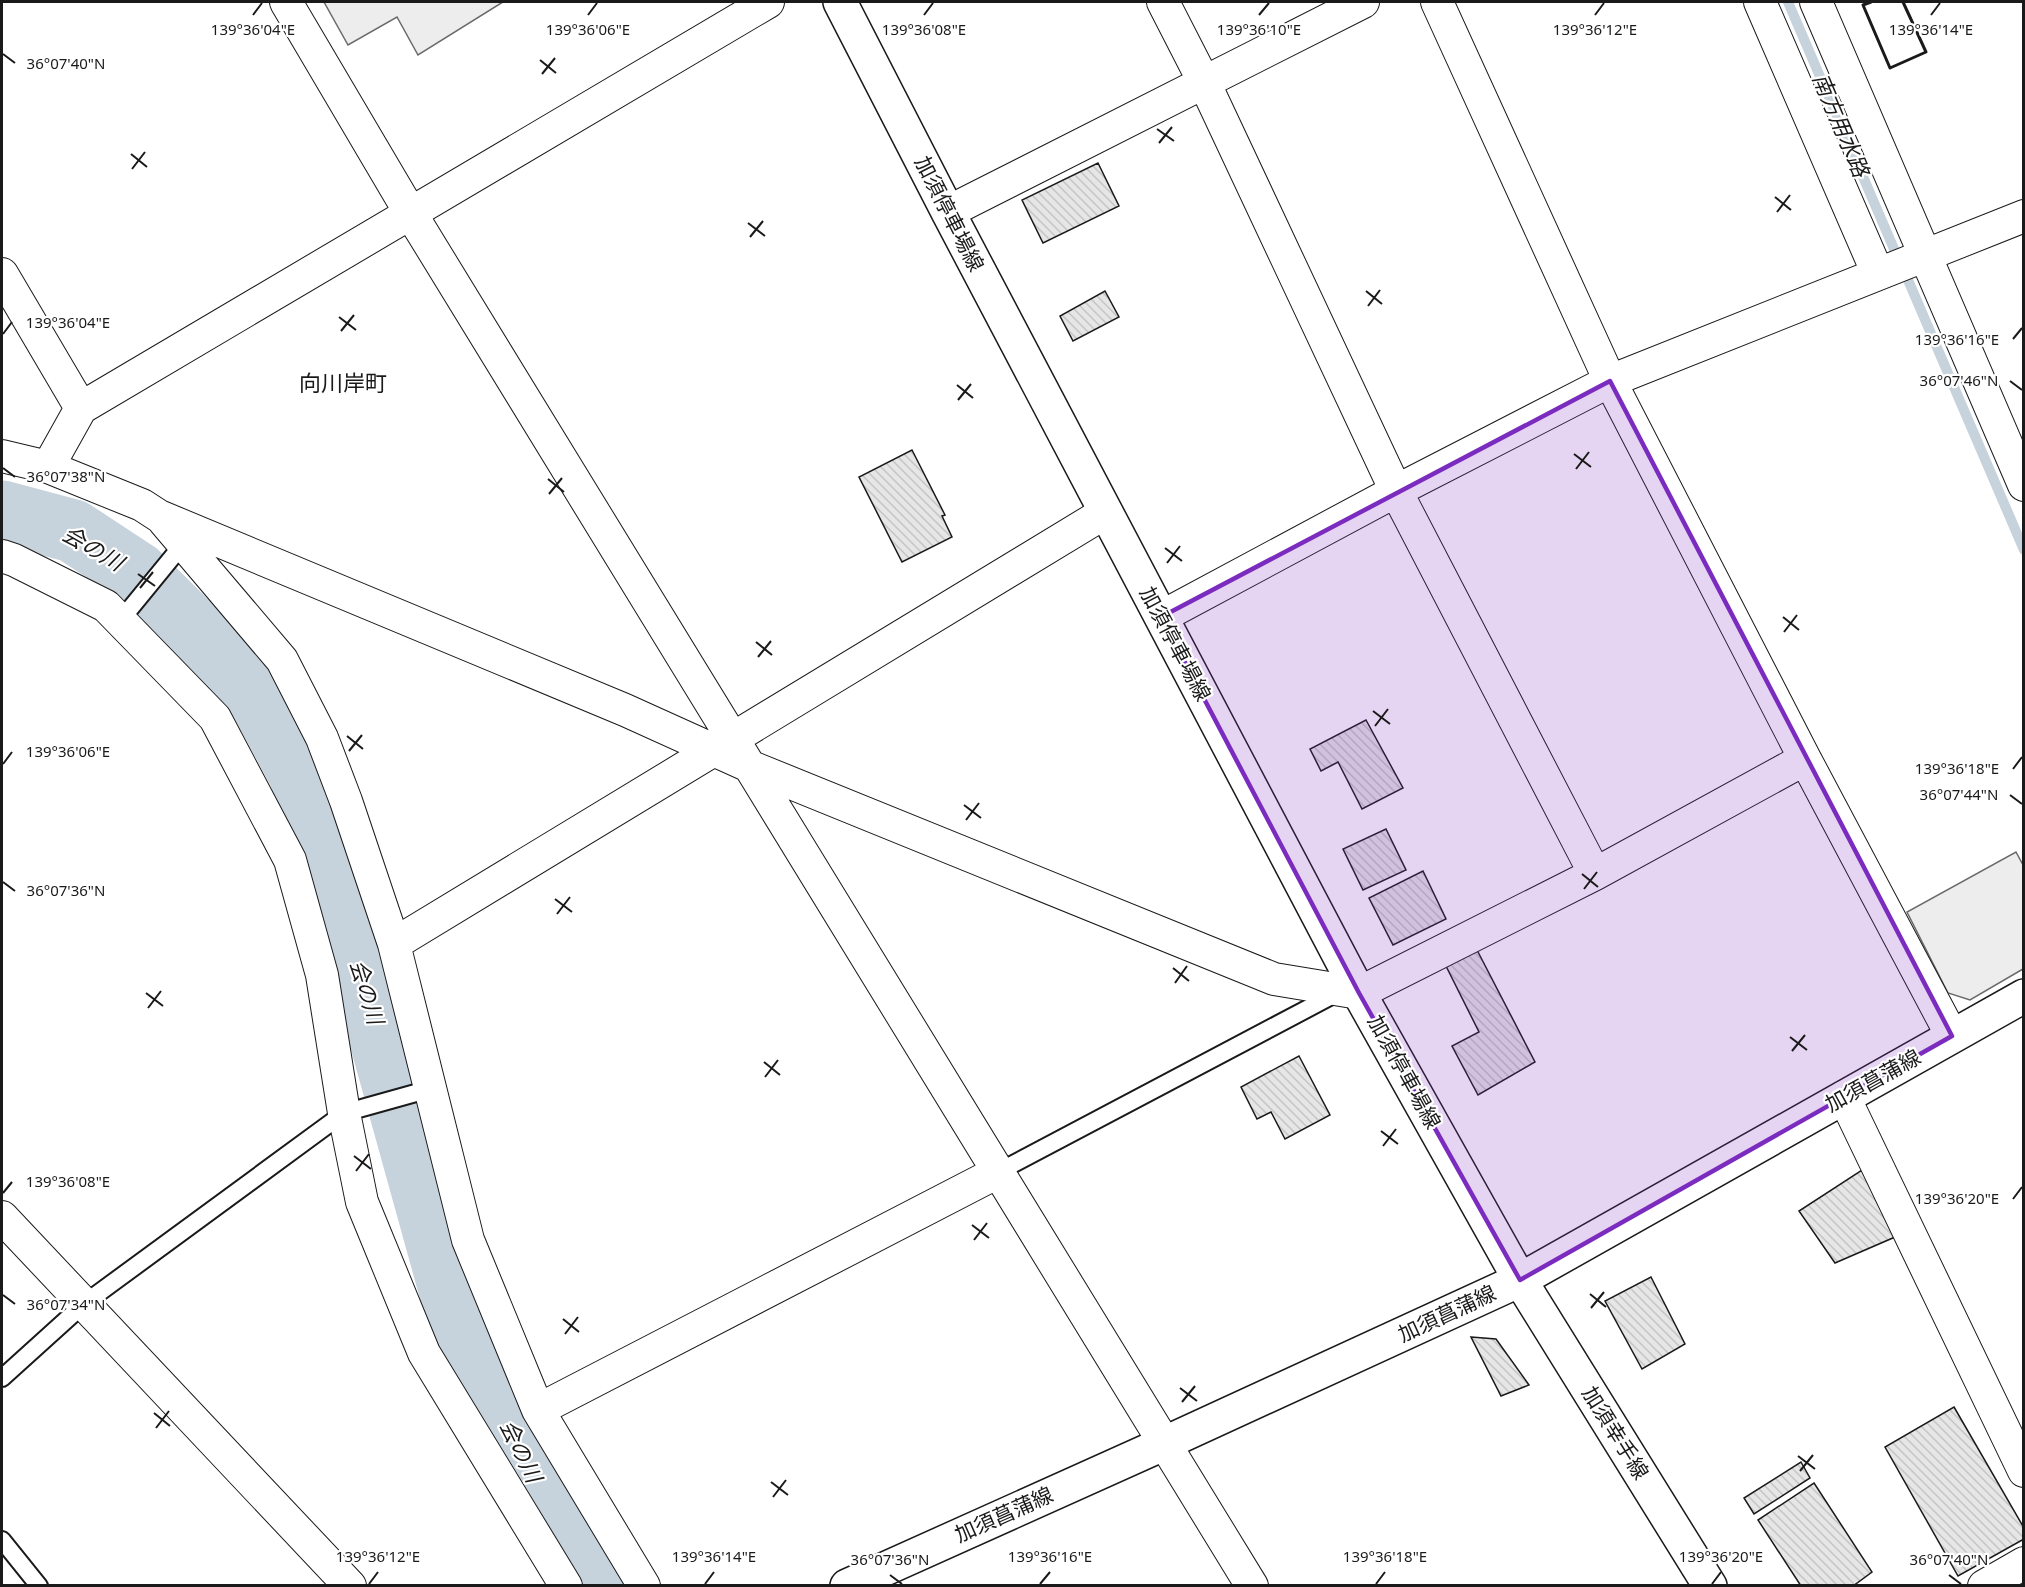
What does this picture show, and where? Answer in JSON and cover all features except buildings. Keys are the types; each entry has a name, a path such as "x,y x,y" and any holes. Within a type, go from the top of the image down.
{"main road":[{"name":"加須停車場線","path":"840,2 948,213 1161,617 1351,992 1520,1280"},
{"name":"加須菖蒲線","path":"847,1586 1164,1444 1520,1280 2024,996"},
{"name":"加須幸手線","path":"1520,1280 1710,1586"}],"street":[{"path":"286,2 732,752 998,1172 1252,1586"},
{"path":"48,467 81,408 768,2"},
{"path":"1163,2 1204,82 1396,491 1595,874"},
{"path":"948,213 1363,2"},
{"path":"1437,2 1610,381 1805,759 1953,1036"},
{"path":"1760,2 1878,274"},
{"path":"1816,2 2024,485"},
{"path":"1161,617 1396,491 1610,381 2024,216"},
{"path":"2,274 81,408"},
{"path":"2,456 48,467 142,505 159,516 1274,979 1351,992 1595,874 1805,759"},
{"path":"394,944 732,752 1106,512"},
{"path":"159,516 282,660 322,738 346,801 394,944 468,1240 538,1410 644,1586"},
{"path":"2,556 106,606 215,718 290,860 322,975 344,1113 362,1202 424,1353 566,1586"},
{"path":"1844,1097 2024,1471"},
{"path":"538,1410 998,1172"},
{"path":"2,1216 350,1586"},
{"path":"1984,1586 2024,1563"}],"lane":[{"path":"120,621 183,544"},
{"path":"998,1172 1351,992"},
{"path":"2,1378 85,1304 344,1113 430,1089"},
{"path":"2,1540 39,1586"}],"highlighted area":[{"path":"1610,381 1952,1036 1520,1280 1359,993 1161,617"}],"shaded area":[{"path":"324,2 503,2 418,55 397,17 348,45"},
{"path":"2016,852 2023,865 2023,969 1970,1000 1948,993 1907,912"}],"waterway":[{"name":"南方用水路","path":"1788,2 1894,249"},
{"name":"南方用水路","path":"1908,280 2024,550"},
{"name":"会の川","path":"2,512 73,531 137,573 255,690 300,774 371,1004 458,1318 566,1544 594,1586"}],"wall":[{"path":"1871,2 1863,5 1890,68 1926,52 1903,2"}],"district":[{"name":"向川岸町","path":"343,383"}]}
